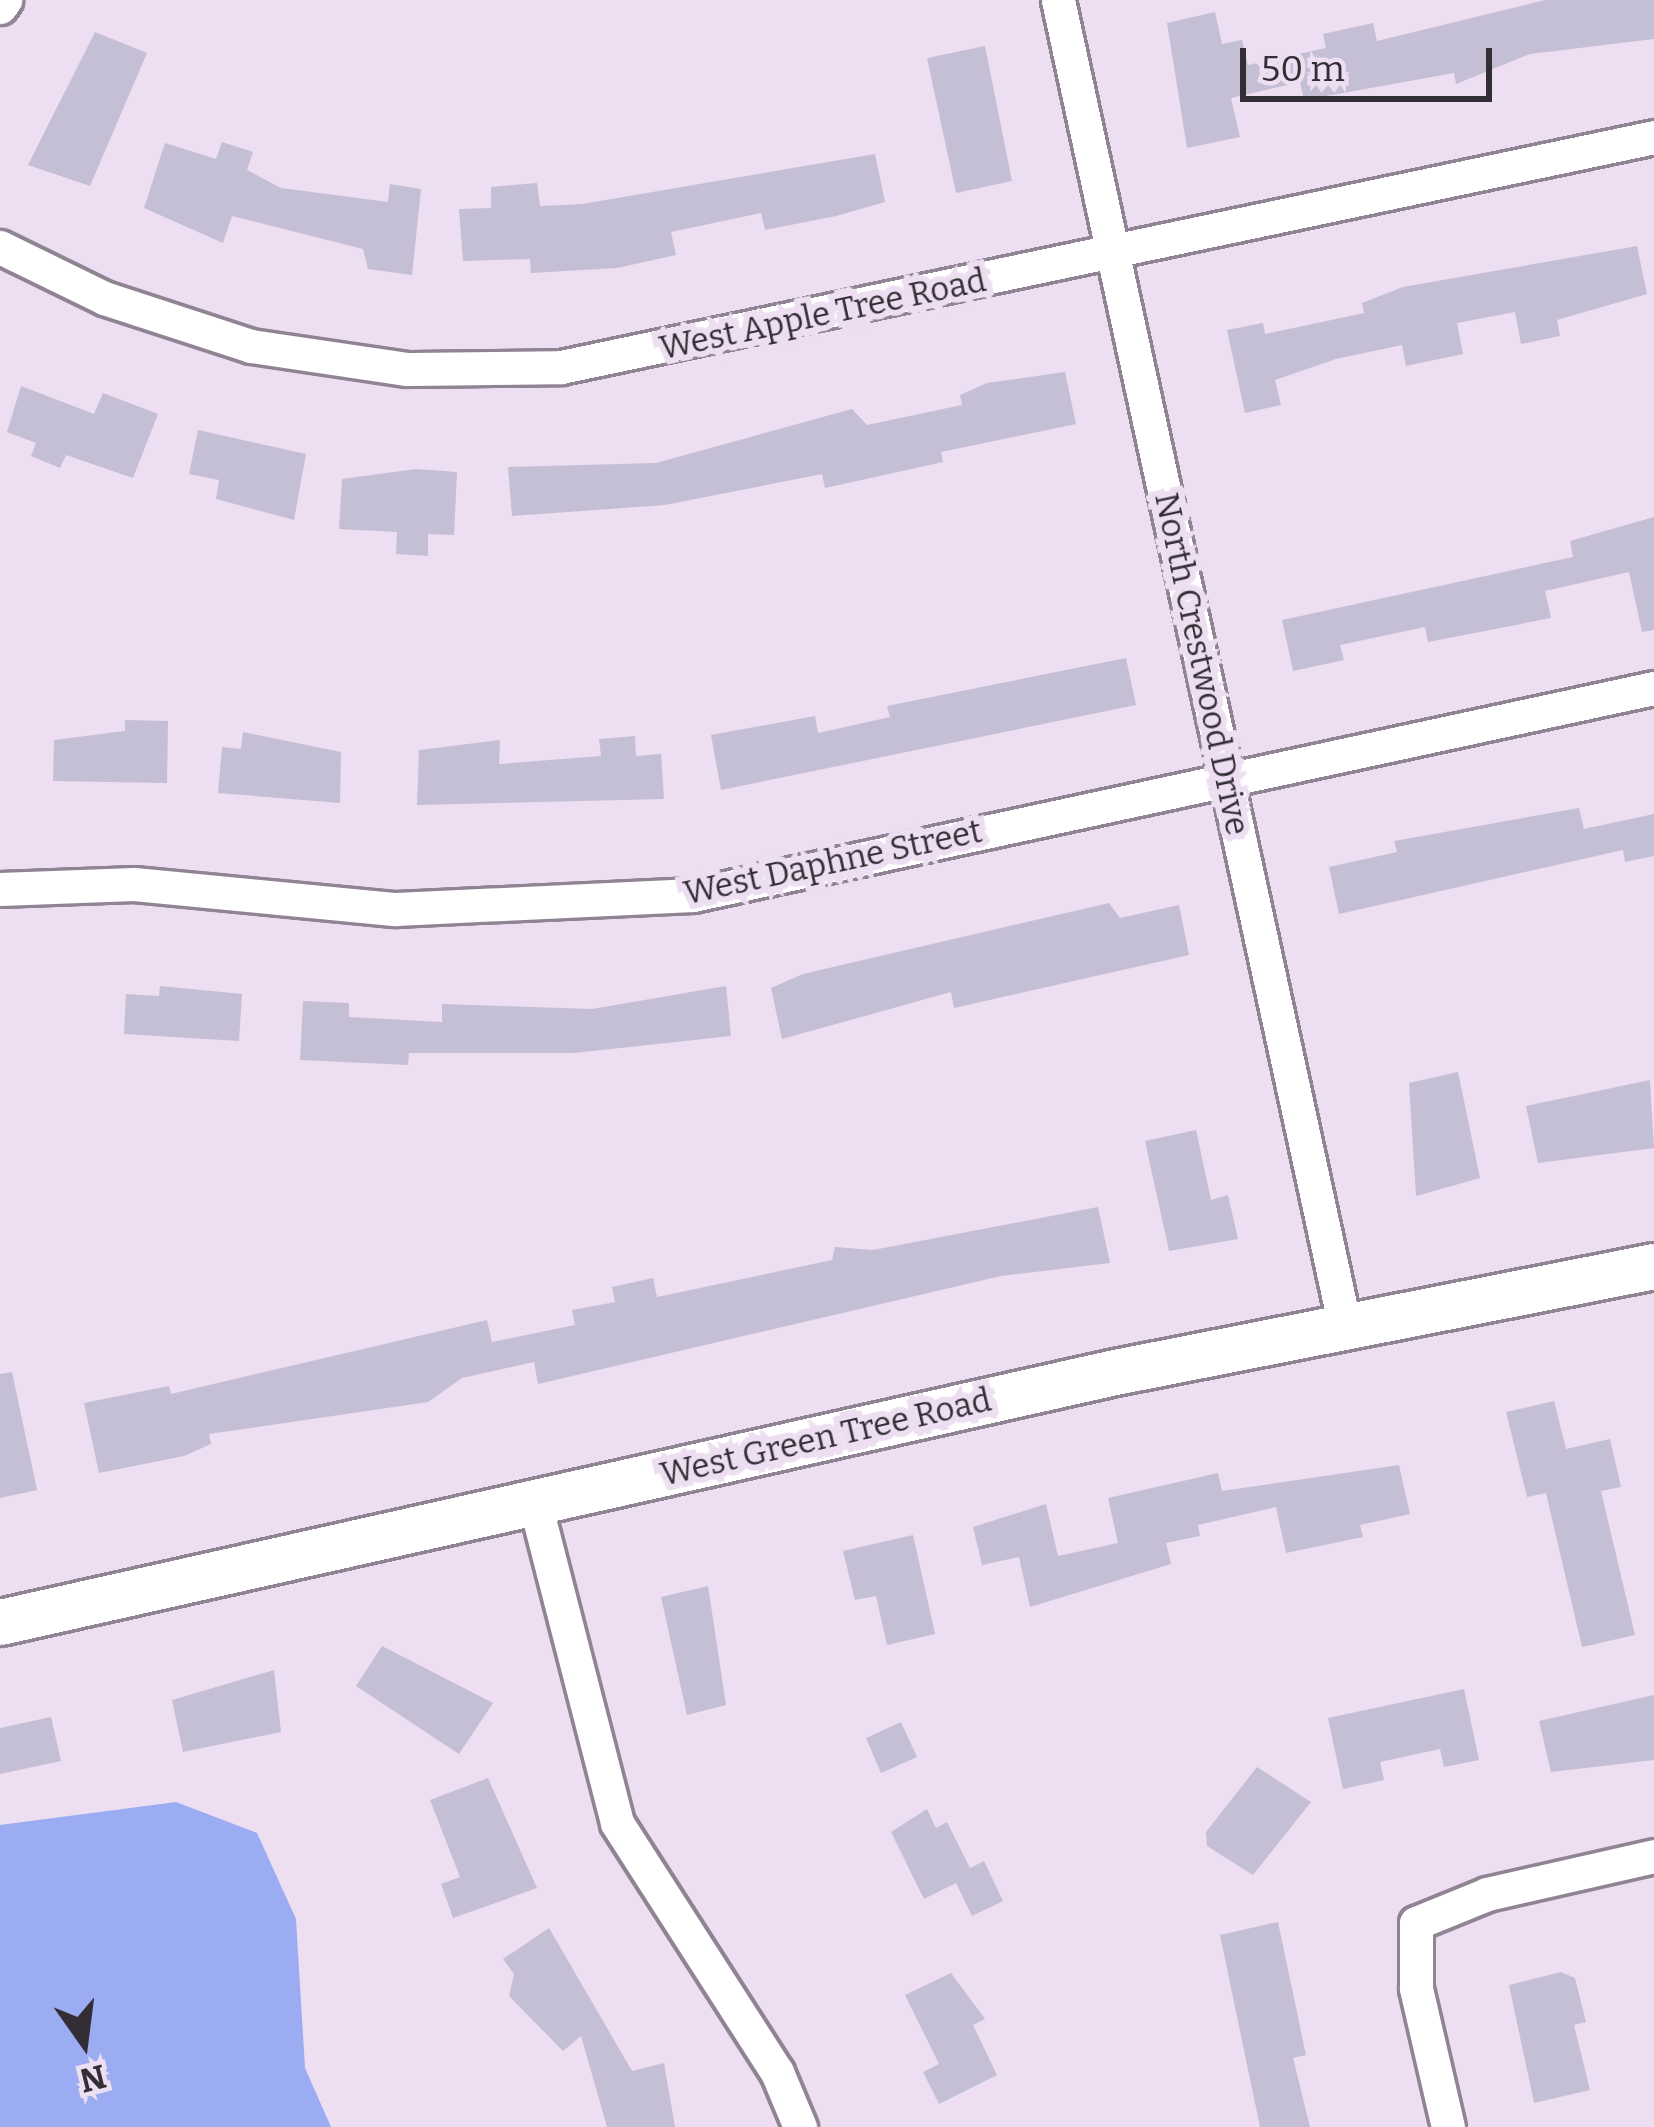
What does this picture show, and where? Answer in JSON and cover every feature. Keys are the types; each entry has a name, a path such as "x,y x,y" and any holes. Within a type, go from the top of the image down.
{"street":[{"name":"North Crestwood Drive","path":"1058,0 1345,1328"},
{"name":"West Apple Tree Road","path":"0,247 104,298 251,346 488,371 640,354 1654,137"},
{"name":"West Daphne Street","path":"0,889 134,884 396,909 609,904 1654,688"},
{"name":"West Green Tree Road","path":"0,1622 1345,1328 1654,1266"},
{"path":"536,1507 617,1823 777,2072 800,2127"},
{"path":"1448,2127 1416,1988 1416,1923 1487,1894 1654,1856"}],"water":[{"path":"176,1802 257,1833 296,1919 305,2068 331,2127 0,2127 0,1825"}],"building":[{"path":"1545,0 1654,0 1654,39 1530,54 1456,84 1454,73 1304,100 1300,82 1231,98 1240,137 1187,148 1167,23 1215,12 1222,44 1242,40 1248,65 1326,48 1323,34 1373,23 1377,41"},
{"path":"95,32 147,53 90,186 28,165"},
{"path":"985,46 1012,181 956,193 927,58"},
{"path":"222,142 253,152 247,170 281,188 388,202 390,184 421,189 412,275 368,269 363,249 232,216 223,243 144,208 165,143 216,159"},
{"path":"875,154 885,202 836,216 765,230 761,213 671,232 676,255 617,268 531,273 530,259 463,261 459,209 491,208 491,187 537,183 540,206 582,204"},
{"path":"1637,246 1647,294 1557,320 1560,336 1521,344 1515,312 1457,323 1463,354 1406,366 1402,345 1336,359 1275,380 1281,405 1245,413 1227,330 1263,323 1265,334 1364,313 1362,303 1403,287"},
{"path":"1065,372 1076,424 941,452 943,462 825,488 822,474 665,505 512,516 508,467 656,463 852,409 867,425 962,405 960,395 987,383"},
{"path":"21,386 94,414 103,393 158,414 133,478 66,455 60,468 31,456 36,443 7,432"},
{"path":"198,430 306,454 294,520 216,499 219,480 189,474"},
{"path":"416,469 457,472 454,535 428,534 428,556 396,554 397,532 339,529 342,479"},
{"path":"1654,517 1654,630 1642,632 1629,572 1545,591 1551,618 1428,642 1425,627 1340,645 1344,660 1293,671 1282,620 1573,557 1570,541"},
{"path":"1126,658 1136,705 721,790 711,735 815,716 818,733 890,717 887,706"},
{"path":"125,720 168,721 167,783 53,781 54,740 125,731"},
{"path":"243,732 341,752 340,803 218,793 222,747 241,749"},
{"path":"635,736 636,756 661,754 664,799 417,805 419,750 500,740 499,764 601,756 599,739"},
{"path":"1579,808 1584,829 1654,814 1654,856 1625,862 1623,850 1339,914 1329,867 1397,852 1394,841"},
{"path":"1109,903 1120,918 1179,905 1189,955 954,1008 951,992 782,1039 771,988 803,974"},
{"path":"160,986 242,994 239,1041 124,1034 126,994 159,996"},
{"path":"726,986 731,1036 574,1053 409,1053 408,1065 300,1060 303,1001 349,1003 349,1017 442,1022 442,1004 592,1009"},
{"path":"1458,1072 1480,1178 1416,1196 1409,1083"},
{"path":"1650,1080 1654,1148 1538,1163 1526,1106"},
{"path":"1196,1130 1211,1200 1228,1195 1238,1239 1169,1251 1145,1141"},
{"path":"1098,1207 1110,1263 1001,1276 538,1384 534,1362 462,1378 428,1402 209,1434 211,1444 184,1456 99,1473 84,1403 169,1386 171,1394 487,1320 492,1342 575,1325 572,1310 615,1302 612,1287 653,1278 657,1297 832,1260 835,1247 873,1250"},
{"path":"12,1372 37,1490 0,1498 0,1374"},
{"path":"1554,1401 1566,1449 1610,1439 1621,1487 1601,1491 1635,1635 1582,1647 1546,1493 1527,1497 1506,1412"},
{"path":"1399,1465 1410,1514 1360,1525 1363,1537 1286,1553 1276,1507 1198,1525 1200,1536 1166,1543 1171,1564 1030,1607 1019,1557 982,1565 973,1527 1046,1504 1058,1556 1118,1543 1108,1498 1218,1473 1222,1491"},
{"path":"913,1535 935,1634 887,1645 876,1596 855,1600 843,1551"},
{"path":"708,1586 726,1705 687,1715 661,1597"},
{"path":"382,1646 493,1703 459,1754 356,1686"},
{"path":"274,1670 281,1732 183,1752 172,1700"},
{"path":"1464,1689 1479,1760 1444,1767 1440,1749 1380,1762 1384,1780 1343,1789 1328,1718"},
{"path":"1654,1695 1654,1760 1551,1772 1539,1721"},
{"path":"51,1717 61,1761 0,1774 0,1728"},
{"path":"901,1722 917,1757 881,1773 866,1738"},
{"path":"1257,1767 1311,1802 1253,1875 1207,1846 1206,1832"},
{"path":"488,1778 537,1888 453,1918 441,1884 460,1877 430,1800"},
{"path":"927,1809 936,1828 947,1822 970,1868 984,1861 1003,1901 972,1916 956,1883 924,1899 891,1832"},
{"path":"1278,1922 1306,2055 1293,2058 1310,2127 1260,2127 1220,1935"},
{"path":"549,1928 632,2071 664,2063 675,2127 607,2127 581,2036 563,2051 509,1996 514,1974 503,1959"},
{"path":"1561,1972 1575,1978 1586,2022 1574,2025 1590,2090 1534,2103 1509,1985"},
{"path":"951,1973 985,2019 973,2025 997,2075 939,2104 923,2072 939,2064 905,1995"}]}
